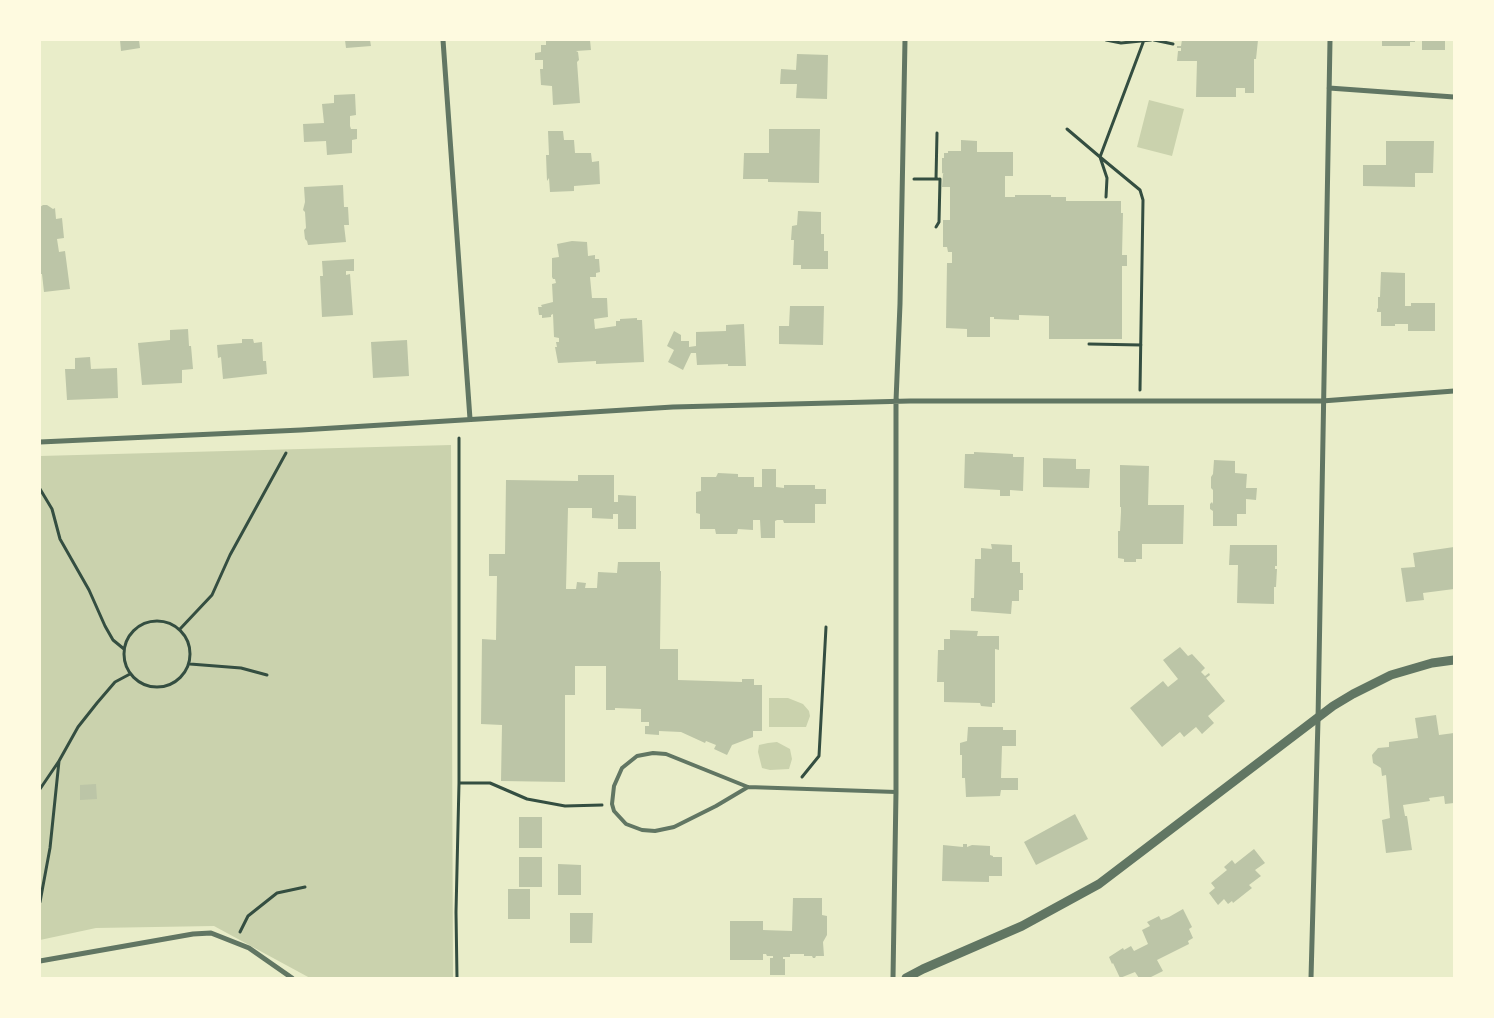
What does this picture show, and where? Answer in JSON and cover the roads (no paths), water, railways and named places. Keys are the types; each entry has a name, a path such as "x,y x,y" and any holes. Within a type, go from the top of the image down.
{"street":[{"path":"444,40 470,419"},
{"path":"892,978 896,792 896,401 900,304 905,40"},
{"path":"1311,978 1318,720 1322,401 1330,40"},
{"path":"1329,88 1454,97"},
{"path":"40,442 301,430 672,407 896,401 1322,401 1454,391"},
{"path":"906,978 1022,926 1099,884 1318,720 1333,706 1353,694 1391,675 1432,663 1454,660"},
{"path":"40,962 193,934 211,933 249,948 292,978"}],"lane":[{"path":"748,787 674,827 656,831 642,830 626,824 614,811 612,804 614,786 622,768 637,756 653,753 666,754 748,787 896,792"}]}
